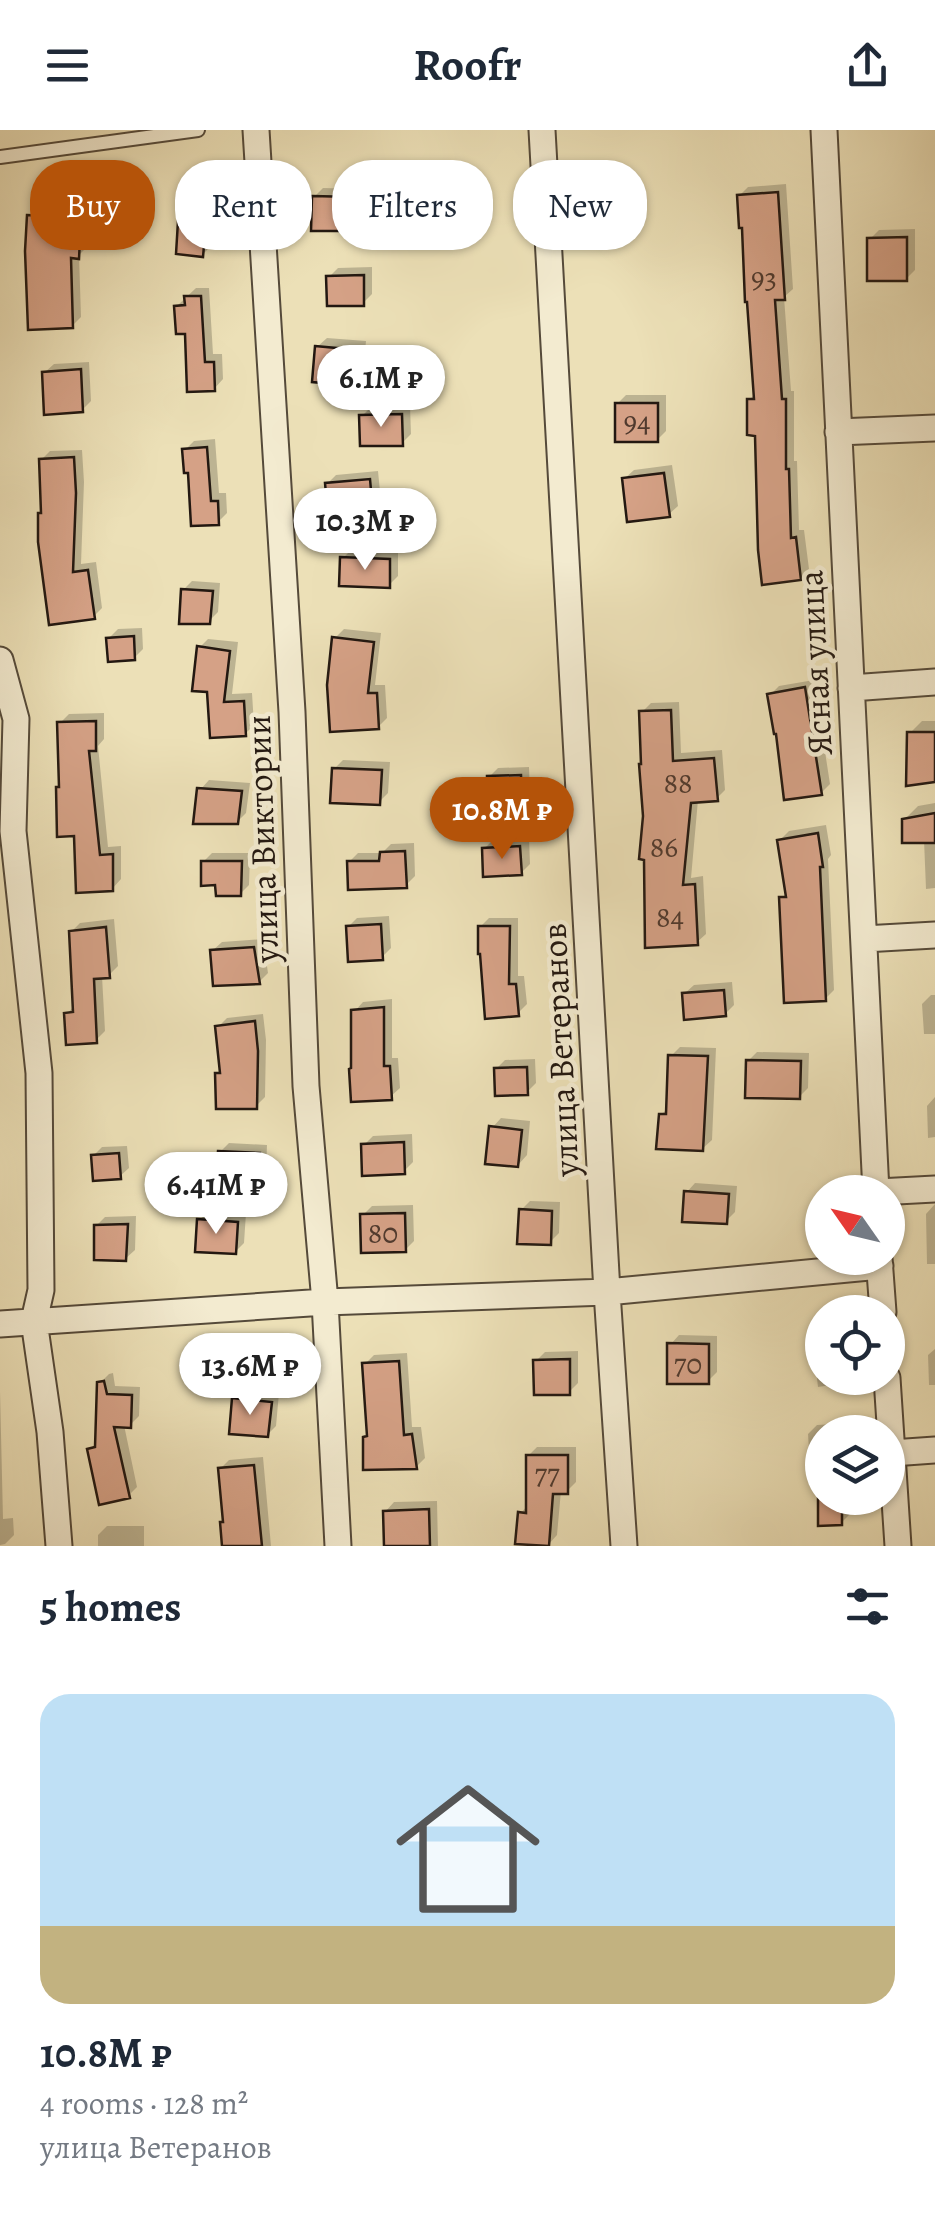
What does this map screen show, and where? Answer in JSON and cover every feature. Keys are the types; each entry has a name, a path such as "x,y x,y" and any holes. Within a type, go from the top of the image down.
{"street":[{"name":"улица Виктории","path":"256,130 292,712 306,1086 325,1302 338,1546"},
{"name":"улица Ветеранов","path":"542,130 624,1546"},
{"name":"Ясная улица","path":"824,130 876,1175"},
{"path":"838,432 935,428"},
{"path":"0,660 16,719 14,831 39,1073 41,1290 34,1322 50,1432 59,1546"},
{"path":"851,688 935,682"},
{"path":"864,940 935,936"},
{"path":"905,1190 935,1188"},
{"path":"0,1324 325,1302 607,1292 805,1270"},
{"path":"905,1452 935,1450"},
{"path":"896,1515 898,1546"}],"lane":[{"path":"0,156 198,130"}],"building":[{"path":"778,192 785,300 775,300 782,399 786,399 791,538 796,537 801,580 762,585 755,436 747,435 747,399 754,399 737,195"},
{"path":"312,196 332,196 332,231 312,231"},
{"path":"27,215 30,250 79,250 79,259 71,258 73,328 28,330"},
{"path":"907,237 907,281 867,281 867,238"},
{"path":"176,250 204,250 203,257 176,254"},
{"path":"364,275 364,306 327,306 326,276"},
{"path":"184,296 201,296 205,362 214,362 215,391 187,392 185,334 176,334 174,306 185,305"},
{"path":"315,346 358,350 355,386 312,382"},
{"path":"81,369 83,412 44,415 42,372"},
{"path":"615,403 658,403 658,442 615,442"},
{"path":"402,414 403,446 360,446 359,415"},
{"path":"207,447 211,501 218,501 219,525 191,526 188,473 184,473 182,449"},
{"path":"74,457 73,572 88,570 95,619 49,625 38,542 39,459"},
{"path":"664,473 670,517 627,522 622,478"},
{"path":"370,479 373,513 328,517 325,483"},
{"path":"340,557 390,559 390,588 339,586"},
{"path":"181,589 213,591 210,624 179,624"},
{"path":"134,636 135,660 108,662 106,638"},
{"path":"332,637 374,642 368,693 377,693 379,729 330,732 327,685"},
{"path":"197,646 230,651 224,702 244,701 246,736 210,738 207,692 192,691"},
{"path":"805,687 822,795 784,800 767,694"},
{"path":"671,710 673,761 714,758 718,801 691,803 683,885 695,884 698,945 645,948 644,860 639,859 643,816 639,711"},
{"path":"96,721 96,751 89,751 100,855 113,854 113,891 76,893 74,836 57,837 57,722"},
{"path":"907,732 935,732 935,782 906,786"},
{"path":"332,768 382,770 380,805 330,803"},
{"path":"521,775 522,809 487,810 487,776"},
{"path":"197,788 242,791 238,824 193,824"},
{"path":"935,813 935,843 902,843 902,819"},
{"path":"818,833 823,867 826,1001 784,1003 779,897 786,897 777,840"},
{"path":"520,846 522,875 483,877 482,848"},
{"path":"405,851 407,888 348,890 347,861 379,861 380,852"},
{"path":"201,861 242,861 241,896 216,896 215,885 201,886"},
{"path":"381,924 383,960 348,962 346,926"},
{"path":"478,926 510,926 509,984 516,984 519,1016 485,1019"},
{"path":"106,927 110,978 94,979 97,1043 66,1045 64,1013 73,1012 69,931"},
{"path":"254,947 260,984 213,986 210,950"},
{"path":"724,990 726,1016 684,1020 682,993"},
{"path":"384,1007 384,1066 390,1066 392,1100 351,1102 351,1010"},
{"path":"255,1021 257,1109 216,1109 215,1073 220,1073 215,1026"},
{"path":"668,1055 708,1056 703,1151 656,1149 659,1114 666,1114"},
{"path":"746,1060 801,1061 800,1099 745,1098"},
{"path":"527,1067 528,1095 495,1096 494,1068"},
{"path":"489,1126 522,1130 518,1167 485,1164"},
{"path":"404,1142 405,1174 362,1176 361,1144"},
{"path":"218,1151 260,1153 258,1184 216,1182"},
{"path":"119,1153 121,1179 93,1181 91,1155"},
{"path":"684,1191 729,1194 727,1224 682,1222"},
{"path":"519,1209 552,1211 551,1245 517,1244"},
{"path":"405,1213 406,1252 361,1253 360,1214"},
{"path":"197,1219 238,1222 236,1254 195,1252"},
{"path":"128,1224 126,1261 94,1260 94,1225"},
{"path":"667,1343 709,1344 709,1384 667,1384"},
{"path":"570,1359 570,1395 534,1395 533,1360"},
{"path":"399,1361 404,1435 412,1434 417,1469 363,1470 363,1437 367,1436 362,1363"},
{"path":"104,1381 107,1394 132,1395 131,1428 114,1427 130,1498 99,1505 87,1449 95,1447 97,1382"},
{"path":"232,1398 272,1402 268,1437 229,1434"},
{"path":"526,1455 568,1455 568,1494 553,1494 549,1546 515,1544 518,1512 526,1513"},
{"path":"254,1465 262,1546 222,1546 218,1468"},
{"path":"429,1509 430,1546 384,1546 383,1511"},
{"path":"818,1515 842,1515 842,1525 818,1526"}]}
